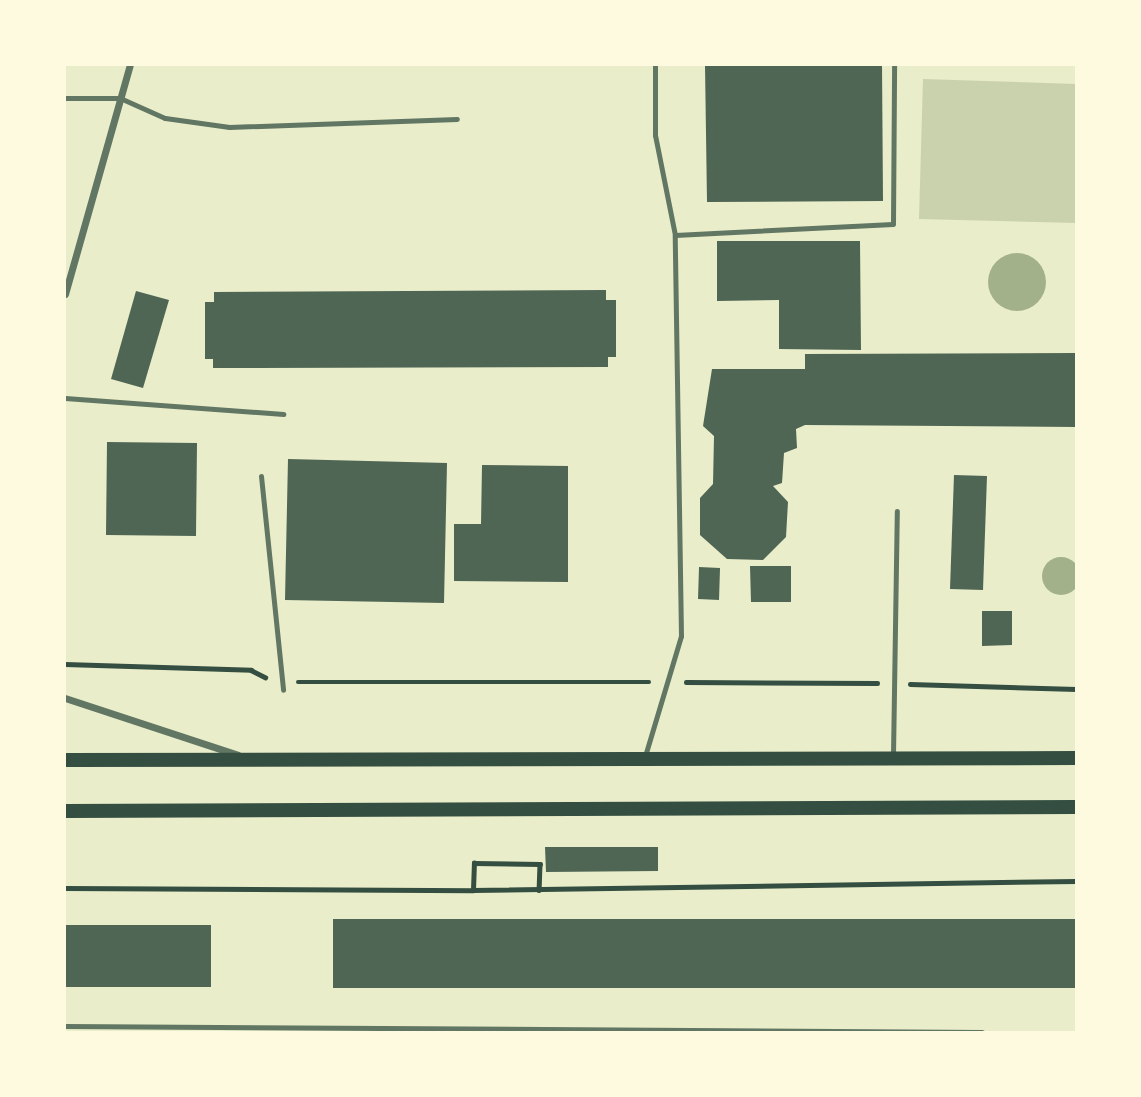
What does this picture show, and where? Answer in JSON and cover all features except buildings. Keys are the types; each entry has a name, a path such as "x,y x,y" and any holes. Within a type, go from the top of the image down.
{"main road":[{"path":"65,760 1076,758"},
{"path":"65,811 1076,807"}],"street":[{"path":"65,294 130,65"},
{"path":"65,698 252,760"}],"lane":[{"path":"645,759 665,682 681,636 675,235 655,135 655,65"},
{"path":"675,235 893,223 894,65"},
{"path":"65,98 120,98 164,118 229,127 457,119"},
{"path":"65,398 283,414"},
{"path":"261,476 277,682 283,690"},
{"path":"893,758 897,511"},
{"path":"65,1026 982,1032"}],"path":[{"path":"65,664 251,670 277,682 665,682 1076,689"},
{"path":"473,890 474,863 540,864 539,890"},
{"path":"65,888 539,890 1076,881"}],"shaded area":[{"path":"923,79 1076,84 1076,223 919,219"},
{"path":"1011,253 1023,253 1038,261 1046,276 1046,288 1038,303 1023,311 1011,311 996,303 988,288 988,276 996,261"},
{"path":"1061,557 1075,562 1080,576 1075,590 1061,595 1047,590 1042,576 1047,562"}]}
